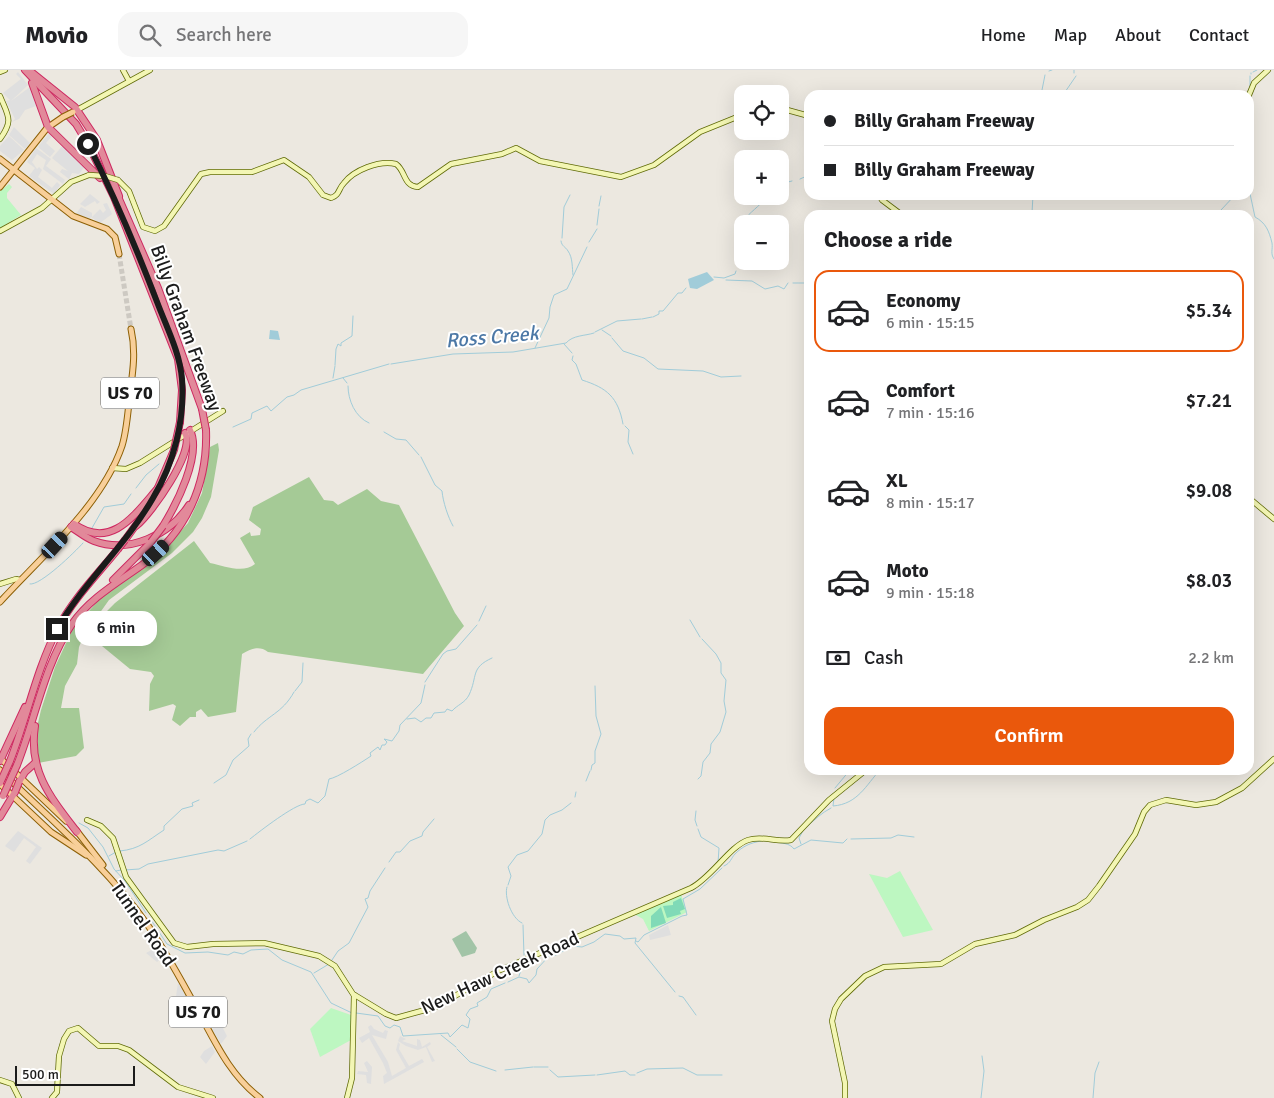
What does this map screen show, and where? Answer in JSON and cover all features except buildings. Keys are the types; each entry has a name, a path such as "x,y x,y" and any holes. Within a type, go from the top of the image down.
{"highway":[{"path":"27,70 75,110 96,140 128,218"},
{"path":"27,70 38,94 48,127 92,169 115,201"},
{"name":"Billy Graham Freeway","path":"0,783 10,761 49,647 63,618 136,526 159,487 174,450 180,422 182,390 178,359 155,296 115,201 88,144 76,124 27,70"},
{"name":"Billy Graham Freeway","path":"2,799 17,766 60,645 71,625 104,590 148,560 173,537 190,509 202,473 206,430 202,409 189,368 128,218 98,157 78,122 27,70"},
{"path":"136,526 181,463 188,443 188,432"},
{"path":"86,607 93,596 128,567 151,542 162,526 178,498 188,469 192,446 188,432"},
{"path":"73,525 93,541 111,545 131,544 153,537 169,526 184,511 202,473"},
{"path":"73,525 92,533 110,531 138,512 159,487"},
{"path":"1,757 33,691"},
{"path":"38,706 33,743 35,763 48,793 77,832"},
{"path":"0,817 20,780 35,763"}],"main road":[{"path":"0,72 5,70"},
{"path":"123,70 129,81"},
{"path":"0,187 48,127 75,110 150,70"},
{"path":"1251,90 1254,83 1268,70"},
{"path":"0,96 9,124 0,139"},
{"path":"789,110 804,115"},
{"path":"0,231 18,219 36,212 71,182 89,175 105,176 124,184 130,191 142,224 146,230 155,231 164,226 198,176 206,172 252,172 284,160 309,177 325,196 331,198 339,194 347,180 373,166 388,163 398,165 407,182 418,187 451,164 499,155 519,148 540,161 619,177 654,164 700,132 734,118"},
{"path":"0,158 10,165 14,171"},
{"path":"0,158 14,171 76,218 100,225 110,231 116,239 119,254"},
{"path":"10,165 22,161"},
{"path":"882,200 895,210"},
{"name":"US 70","path":"0,602 73,525 112,468 122,445 127,415 134,358 131,329"},
{"path":"112,468 122,469 133,466 223,411"},
{"path":"1254,502 1274,519"},
{"path":"0,584 20,580"},
{"path":"1,757 20,780 77,832 115,884"},
{"path":"846,1098 845,1083 833,1032 833,1016 841,999 868,973 884,967 941,964 975,944 1016,935 1044,920 1077,907 1088,900 1099,886 1135,834 1144,812 1150,805 1166,800 1196,805 1216,802 1242,788 1274,759"},
{"name":"Tunnel Road","path":"0,770 98,864 115,884 168,956 222,1055 241,1081 260,1098"},
{"name":"New Haw Creek Road","path":"87,820 98,824 111,835 117,845 125,876 174,943 187,947 231,943 268,943 318,956 333,964 354,995 396,1018 440,1005 498,971 695,886 745,841 763,838 791,840 829,800 860,775"},
{"path":"0,783 14,794 52,832 98,864"},
{"path":"347,1098 352,1078 354,995"},
{"path":"52,1098 57,1092 62,1045 69,1031 78,1028 99,1046 118,1046 129,1050 178,1088 214,1098"},
{"path":"0,1080 12,1084 19,1098"}],"green space":[{"path":"9,184 12,187 7,193 7,198 21,215 0,228 0,191"},
{"path":"218,443 219,450 211,497 202,518 193,532 172,553 109,600 84,635 79,647 77,664 65,686 61,708 79,708 84,748 76,756 38,763 37,727 41,710 55,667 72,630 106,592 153,561 188,523 202,493 210,447"},
{"path":"309,477 324,500 333,501 338,505 367,489 381,501 399,505 455,613 464,626 423,674 268,652 255,648 242,654 236,712 208,717 201,709 196,712 196,717 190,717 180,726 172,720 176,706 173,704 149,711 150,684 154,676 151,672 130,669 91,637 106,612 194,541 210,563 239,569 255,564 240,538 250,532 251,536 260,535 261,529 249,520 253,507"},
{"path":"900,871 933,930 903,937 869,874 887,878"},
{"path":"681,894 687,912 649,931 643,919 634,914"},
{"path":"681,898 685,909 680,911 681,914 667,918 663,906 673,905 673,902"},
{"path":"661,907 666,923 651,928 651,916"},
{"path":"466,931 477,948 475,953 462,957 452,939"},
{"path":"331,1008 351,1015 351,1040 320,1057 310,1029"}],"shaded area":[{"path":"18,72 28,85 11,101 30,87 36,106 25,110 19,119 12,122 15,119 6,101 10,100 3,93 21,79 16,74"},
{"path":"14,127 30,143 25,149 9,135"},
{"path":"50,132 53,135 46,143 55,151 50,157 38,147"},
{"path":"9,136 24,150 12,160 0,151 0,146"},
{"path":"64,144 72,153 72,156 85,166 79,174 72,173 69,179 60,172 62,169 68,171 52,158"},
{"path":"36,148 51,159 46,166 65,180 63,184 43,169 46,160 37,154 32,162 37,169 39,167 42,170 38,177 52,188 57,182 60,185 54,194 29,176 35,168 27,162"},
{"path":"90,194 100,202 97,204 95,201 85,207 80,204"},
{"path":"107,203 112,214 100,223 91,217 90,219 76,214 81,207 92,213 92,217 100,209 103,213 106,210 103,204"},
{"path":"18,831 42,848 30,864 26,861 36,847 24,838 14,852 5,846"},
{"path":"668,925 671,935 650,940 649,935"},
{"path":"157,947 164,957 157,962 146,953"},
{"path":"178,983 196,1013 187,1021 180,1015 188,1010 182,999 175,1003"},
{"path":"221,1024 227,1036 221,1044 212,1029"},
{"path":"371,1025 374,1029 383,1033 385,1030 388,1031 386,1039 372,1035 388,1062 392,1076 406,1068 396,1050 398,1042 400,1044 399,1049 409,1066 422,1059 424,1062 384,1084 383,1076 387,1073 383,1063 369,1038 362,1043 359,1038 370,1032 368,1027"},
{"path":"400,1036 406,1039 402,1041 417,1046 417,1039 420,1040 422,1047 430,1042 431,1044 427,1047 435,1061 432,1062 426,1047 418,1050 406,1046 398,1041"},
{"path":"212,1046 215,1052 206,1064 200,1057 204,1051"},
{"path":"367,1061 372,1067 371,1084 367,1083 366,1075 357,1074 358,1071 368,1072 364,1063"}],"water":[{"path":"707,272 714,280 697,289 690,288 688,279"},
{"path":"270,330 278,331 280,340 269,339"}],"waterway":[{"path":"1253,72 1257,70"},
{"path":"1042,90 1045,75"},
{"path":"1066,90 1076,76"},
{"path":"1250,76 1250,87"},
{"path":"800,179 804,177"},
{"path":"562,238 564,207 570,195"},
{"path":"599,206 601,196"},
{"path":"1032,210 1033,200"},
{"path":"1221,210 1230,200"},
{"path":"1251,200 1254,210"},
{"path":"748,215 759,205"},
{"path":"597,225 599,209"},
{"path":"1254,212 1255,217 1259,219 1270,235 1274,259"},
{"path":"589,242 597,229"},
{"path":"561,241 571,257 573,275"},
{"path":"535,348 549,318 554,295 567,289 587,247"},
{"path":"714,277 724,278 735,274 736,271"},
{"path":"726,280 752,281 765,289 778,286 784,289 788,283"},
{"path":"793,283 804,283"},
{"name":"Ross Creek","path":"653,317 659,314 659,311 663,311 678,293 682,293 686,288"},
{"path":"335,365 338,344 341,346 341,343 352,336 353,316"},
{"name":"Ross Creek","path":"642,319 652,317"},
{"name":"Ross Creek","path":"595,332 617,321 641,319"},
{"path":"602,330 611,336"},
{"name":"Ross Creek","path":"391,364 453,354 513,352 566,343 576,337 594,333"},
{"path":"612,338 623,351 644,358 658,369 703,371 721,377 741,376"},
{"path":"564,344 572,353"},
{"path":"573,356 572,360 576,364 582,380 598,386 610,395 618,407 623,424"},
{"name":"Ross Creek","path":"233,427 251,419 252,413 267,406 271,411 287,397 301,390 389,364"},
{"path":"333,378 335,366"},
{"path":"343,378 347,383"},
{"path":"348,386 353,408 360,417 369,423"},
{"path":"625,426 629,430 628,442 633,454"},
{"path":"384,432 396,439 406,440 419,455"},
{"path":"421,457 435,485 442,491 443,500 453,526"},
{"name":"Ross Creek","path":"136,488 146,475 159,464"},
{"name":"Ross Creek","path":"92,528 104,507 124,504 131,494"},
{"name":"Ross Creek","path":"30,584 41,580 49,574 83,543"},
{"name":"Ross Creek","path":"13,592 21,584"},
{"path":"479,621 486,606"},
{"path":"690,620 700,637"},
{"path":"425,682 443,654 456,649 477,625"},
{"path":"698,779 701,776 703,762 710,753 711,744 720,732 726,712 724,701 726,680 721,673 721,663 716,654 702,639"},
{"path":"407,719 415,718 421,722 426,718 431,718 434,713 445,712 447,709 452,711 469,695 480,665 492,658"},
{"path":"295,691 302,682 303,663"},
{"path":"250,839 286,813 305,804 306,801 310,799 318,803 325,796 329,779 367,759 371,756 370,753 378,747 380,750 382,745 385,745 387,742 384,739 392,741 399,731 400,725 421,703 425,685"},
{"path":"591,770 592,765 595,763 595,751 601,734 596,716 595,686"},
{"path":"254,732 285,705 294,692"},
{"path":"214,783 226,775 233,760 249,746 248,739 251,734"},
{"path":"586,781 590,771"},
{"path":"835,788 846,775"},
{"path":"834,798 833,806 849,802 861,793 876,775"},
{"path":"575,797 576,792"},
{"path":"120,851 133,848 148,841 164,830 164,826 182,809 193,806 192,803 199,800"},
{"path":"508,885 511,876 508,867 517,855 528,851 542,834 545,820 550,815 562,810 571,803"},
{"path":"806,827 831,808"},
{"path":"696,811 695,820 697,826"},
{"path":"389,862 396,852 400,852 410,841 422,836 434,819"},
{"path":"79,823 88,828 103,847 114,869 125,881 146,913"},
{"path":"698,829 701,837 719,848 718,863"},
{"path":"801,844 799,838 804,829"},
{"path":"851,839 891,838 898,835 914,837"},
{"path":"774,842 788,844 794,849 811,840 843,843 847,839"},
{"path":"125,870 139,869 148,864 218,850 224,851 247,841"},
{"path":"724,866 741,849 761,841"},
{"path":"109,856 116,852"},
{"path":"332,960 338,951 349,943 368,907 365,899 368,898 370,891 385,868"},
{"path":"636,941 638,942 644,935 687,915 683,899 700,889 722,868"},
{"path":"116,871 121,870"},
{"path":"507,887 509,906 515,917 522,923"},
{"path":"151,920 167,944 185,953 208,952 228,955 234,952 243,954 251,950 268,949 282,960 311,972 331,1003 352,1013"},
{"path":"523,925 524,955"},
{"path":"508,982 519,977 527,979 529,983 536,975 537,969 549,956 556,955 573,946 582,947 594,942 605,934 620,936 624,939 636,938 635,943 675,992"},
{"path":"519,976 524,962"},
{"path":"314,973 329,964"},
{"path":"356,1013 378,1016 385,1026 390,1028 394,1025 400,1027 403,1036 448,1033 450,1037 462,1025 468,1028 470,1019 466,1015 470,1009 478,1006 477,1003 487,997 491,989 505,983"},
{"path":"679,996 683,997 696,1015"},
{"path":"441,1035 456,1047"},
{"path":"457,1049 470,1062 496,1071"},
{"path":"981,1098 984,1071 982,1056"},
{"path":"1093,1098 1095,1073 1099,1062"},
{"path":"505,1070 533,1067"},
{"path":"534,1067 548,1067"},
{"path":"637,1073 647,1069 683,1068 697,1075 722,1075"},
{"path":"550,1070 558,1077 595,1075"},
{"path":"597,1075 625,1071 630,1075 635,1075"}],"tunnel":[{"path":"119,254 131,329"}],"route":[{"path":"57,629 70,608 136,526 154,498 174,450 182,410 182,378 174,348 128,229 88,144"}]}
